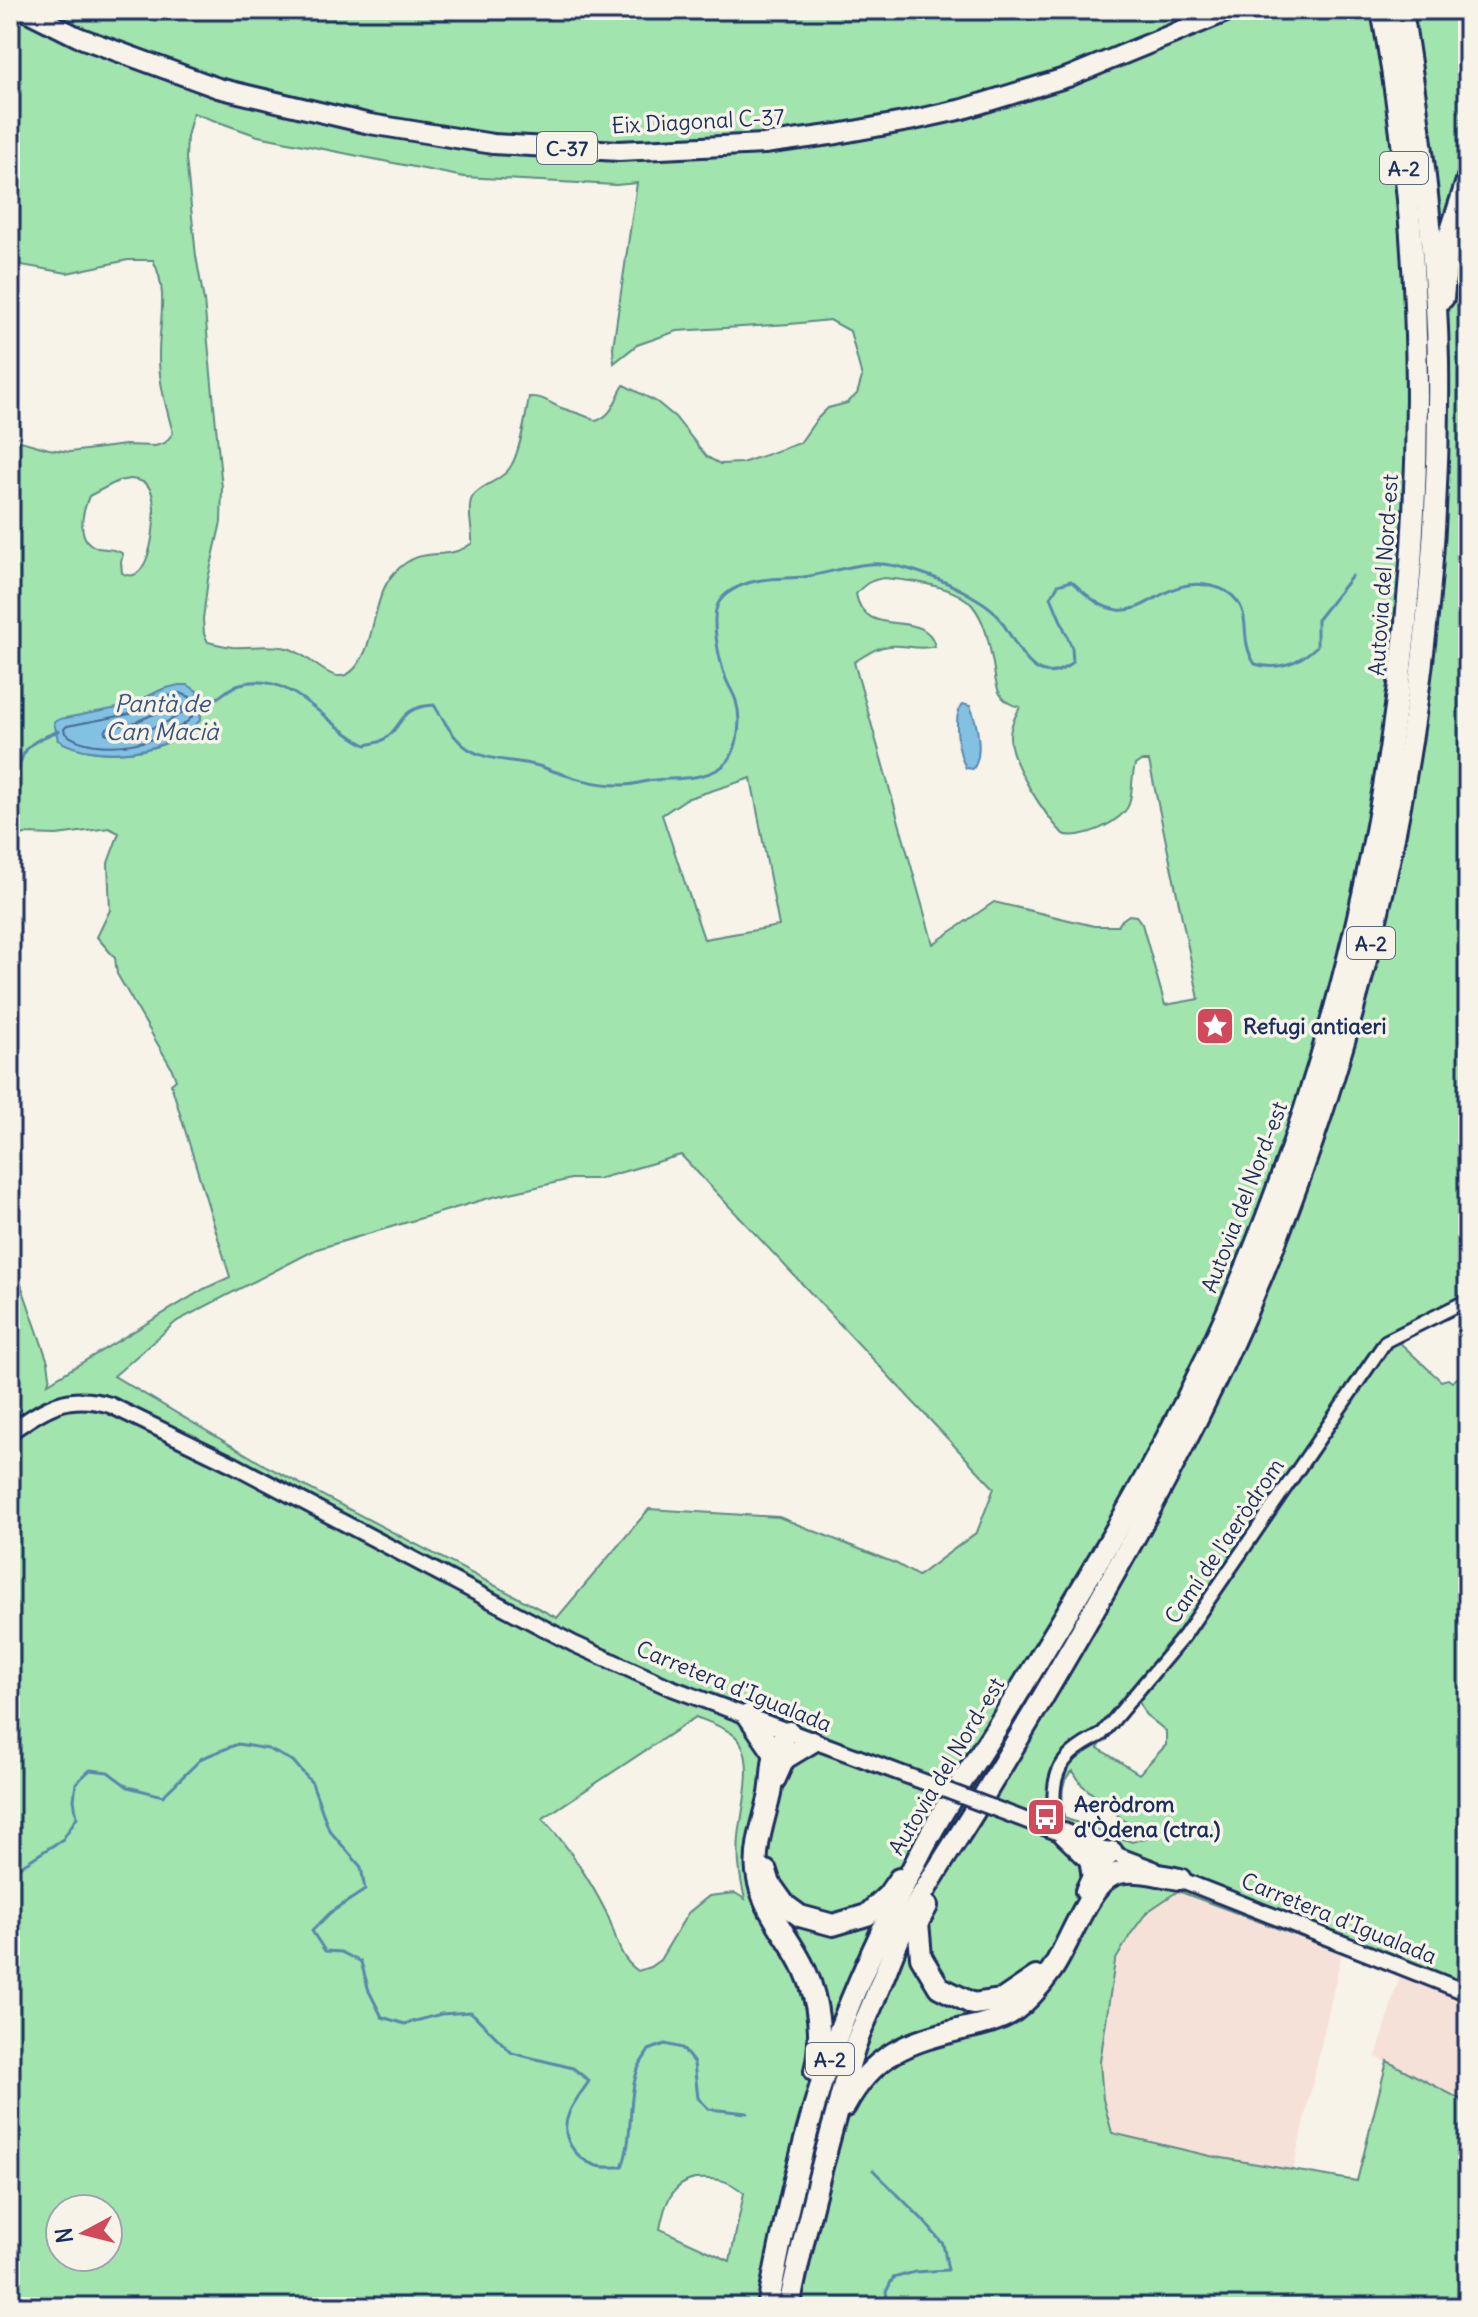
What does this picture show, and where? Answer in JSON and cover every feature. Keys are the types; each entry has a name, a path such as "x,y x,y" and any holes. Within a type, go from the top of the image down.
{"highway":[{"name":"Eix Diagonal C-37","path":"24,10 78,37 218,88 355,121 493,144 619,151 764,144 873,128 963,109 1068,77 1231,10"},
{"path":"1375,10 1386,34"},
{"name":"Autovia del Nord-est","path":"770,2297 797,2167 824,2075 864,1972 924,1844 1125,1516 1204,1363 1247,1265 1280,1178 1346,965 1374,840 1393,735 1413,531 1417,410 1415,304 1400,126 1382,10"},
{"name":"Autovia del Nord-est","path":"789,2307 811,2204 854,2049 906,1924 1141,1526 1198,1419 1260,1281 1318,1125 1356,1000 1405,777 1430,599 1437,484 1438,358 1425,186 1402,10"},
{"path":"1438,358 1449,237 1468,178"},
{"path":"748,1715 779,1756"},
{"path":"770,2297 778,2208 820,2052 817,2002 805,1969 761,1895 756,1871 756,1854 779,1756 780,1739 789,1732"},
{"path":"779,1756 812,1742"},
{"path":"984,1796 918,1922 921,1957 939,1987 973,2004 1002,2000 1034,1978 1100,1877 1130,1872 1180,1879"},
{"path":"1060,1832 1090,1859 1100,1877"},
{"path":"761,1836 770,1884 785,1905 800,1916 833,1925 867,1915 888,1895 924,1844"},
{"path":"829,2138 867,2073 888,2056 918,2040 988,2023 1013,2012 1032,1994 1053,1969 1097,1889 1100,1862 1112,1852"}],"street":[{"name":"Camí de l'aeròdrom","path":"1060,1832 1053,1793 1061,1763 1101,1735 1184,1636 1386,1341 1468,1300"},
{"name":"Carretera d'Igualada","path":"10,1432 57,1403 93,1400 110,1405 234,1465 574,1644 669,1687 1060,1832 1468,1993"}],"shaded area":[{"path":"1178,1891 1342,1952 1293,2170 1210,2156 1112,2133 1103,2099 1100,2062 1115,1961 1147,1912"},
{"path":"1400,1974 1468,2000 1468,2103 1376,2057"}],"green space":[{"path":"10,10 1468,10 1468,1306 1398,1341 1441,1381 1448,1379 1452,1382 1468,1370 1468,2000 1178,1891 1147,1912 1115,1961 1100,2062 1103,2099 1112,2133 1210,2156 1357,2181 1387,2061 1468,2103 1468,2307 10,2307 10,1253 48,1362 48,1383 204,1289 230,1277 171,1084 176,1080 171,1067 117,974 115,958 97,937 110,910 108,863 119,833 109,828 57,835 25,834 10,838 10,438 70,452 125,445 155,446 165,443 173,433 159,368 162,297 153,260 128,260 67,273 10,263","holes":["193,113 258,136 464,177 616,185 637,183 613,347 614,363 637,345 677,331 830,320 850,331 862,377 857,394 847,403 828,408 800,443 742,463 720,464 707,457 675,417 657,402 624,385 610,411 596,421 541,398 529,397 513,463 505,474 473,495 471,500 472,543 453,552 415,558 395,572 381,595 365,651 351,672 335,675 287,648 232,647 208,642 203,619 221,522 222,488 186,158","130,479 143,482 151,491 153,500 151,545 140,570 132,575 122,573 123,554 98,548 83,533 84,510 89,496 118,481","884,578 931,585 955,593 972,605 986,633 998,691 1006,701 1020,707 1010,732 1015,760 1038,801 1063,834 1090,832 1119,817 1129,804 1135,765 1149,761 1199,999 1165,1005 1142,924 1136,916 1129,915 1118,926 1094,926 994,902 933,944 854,662 884,647 935,646 929,634 920,628 870,617 861,608 856,594 865,585","163,689 200,704 201,719 172,741 153,748 113,753 74,747 58,740","751,778 779,926 704,939 662,815 686,799","681,1155 994,1488 977,1532 918,1576 897,1564 779,1517 649,1509 557,1618 266,1466 114,1376 177,1321 317,1249 489,1198 571,1179 598,1179","1137,1697 1145,1714 1166,1731 1166,1745 1139,1774 1098,1748","696,1717 735,1736 746,1757 745,1799 738,1853 745,1899 735,1893 709,1896 688,1913 660,1960 638,1971 625,1959 610,1920 577,1863 542,1819","1073,1771 1082,1785 1145,1838 1132,1842 1064,1818 1062,1799 1065,1780","695,2179 721,2180 744,2193 730,2261 660,2229 666,2205 680,2186"]}],"water":[{"name":"Pantà de Can Macià","path":"179,685 188,685 197,691 201,719 172,740 153,747 113,753 74,747 58,740 54,722 60,719 128,706"},
{"path":"963,704 970,706 977,729 979,747 973,769 966,768 959,744 957,725"}],"waterway":[{"path":"196,705 214,700 240,684 259,682 276,685 292,692 366,745 387,737 406,714 434,705 454,736 476,753 531,764 593,782 629,785 705,775 720,768 731,755 739,728 738,709 719,652 716,609 727,593 754,582 803,577 869,564 922,573 988,606 1027,660 1046,672 1059,671 1073,662 1072,648 1051,597 1058,585 1071,581 1098,603 1118,610 1139,607 1183,586 1196,584 1222,589 1232,595 1241,608 1247,646 1255,664 1272,667 1296,661 1317,646 1317,620 1352,576"},
{"path":"10,772 19,768 28,748 59,731"},
{"path":"10,1873 63,1839 77,1817 74,1800 76,1783 90,1770 108,1772 128,1787 163,1796 202,1758 238,1744 268,1749 293,1761 312,1783 329,1830 361,1867 365,1890 330,1913 312,1931 325,1951 341,1952 361,1962 369,1991 382,2017 405,2024 441,2014 471,2012 512,2053 573,2068 589,2081 569,2113 567,2138 575,2152 597,2166 622,2167 638,2069 649,2050 665,2044 682,2048 694,2063 698,2098 709,2109 747,2113"},
{"path":"873,2170 943,2244 948,2270 915,2272 893,2278 886,2292 889,2307"}],"place":[{"name":"Refugi antiaeri","path":"1215,1026"},
{"name":"Aeròdrom d'Òdena (ctra.)","path":"1046,1817"}]}
